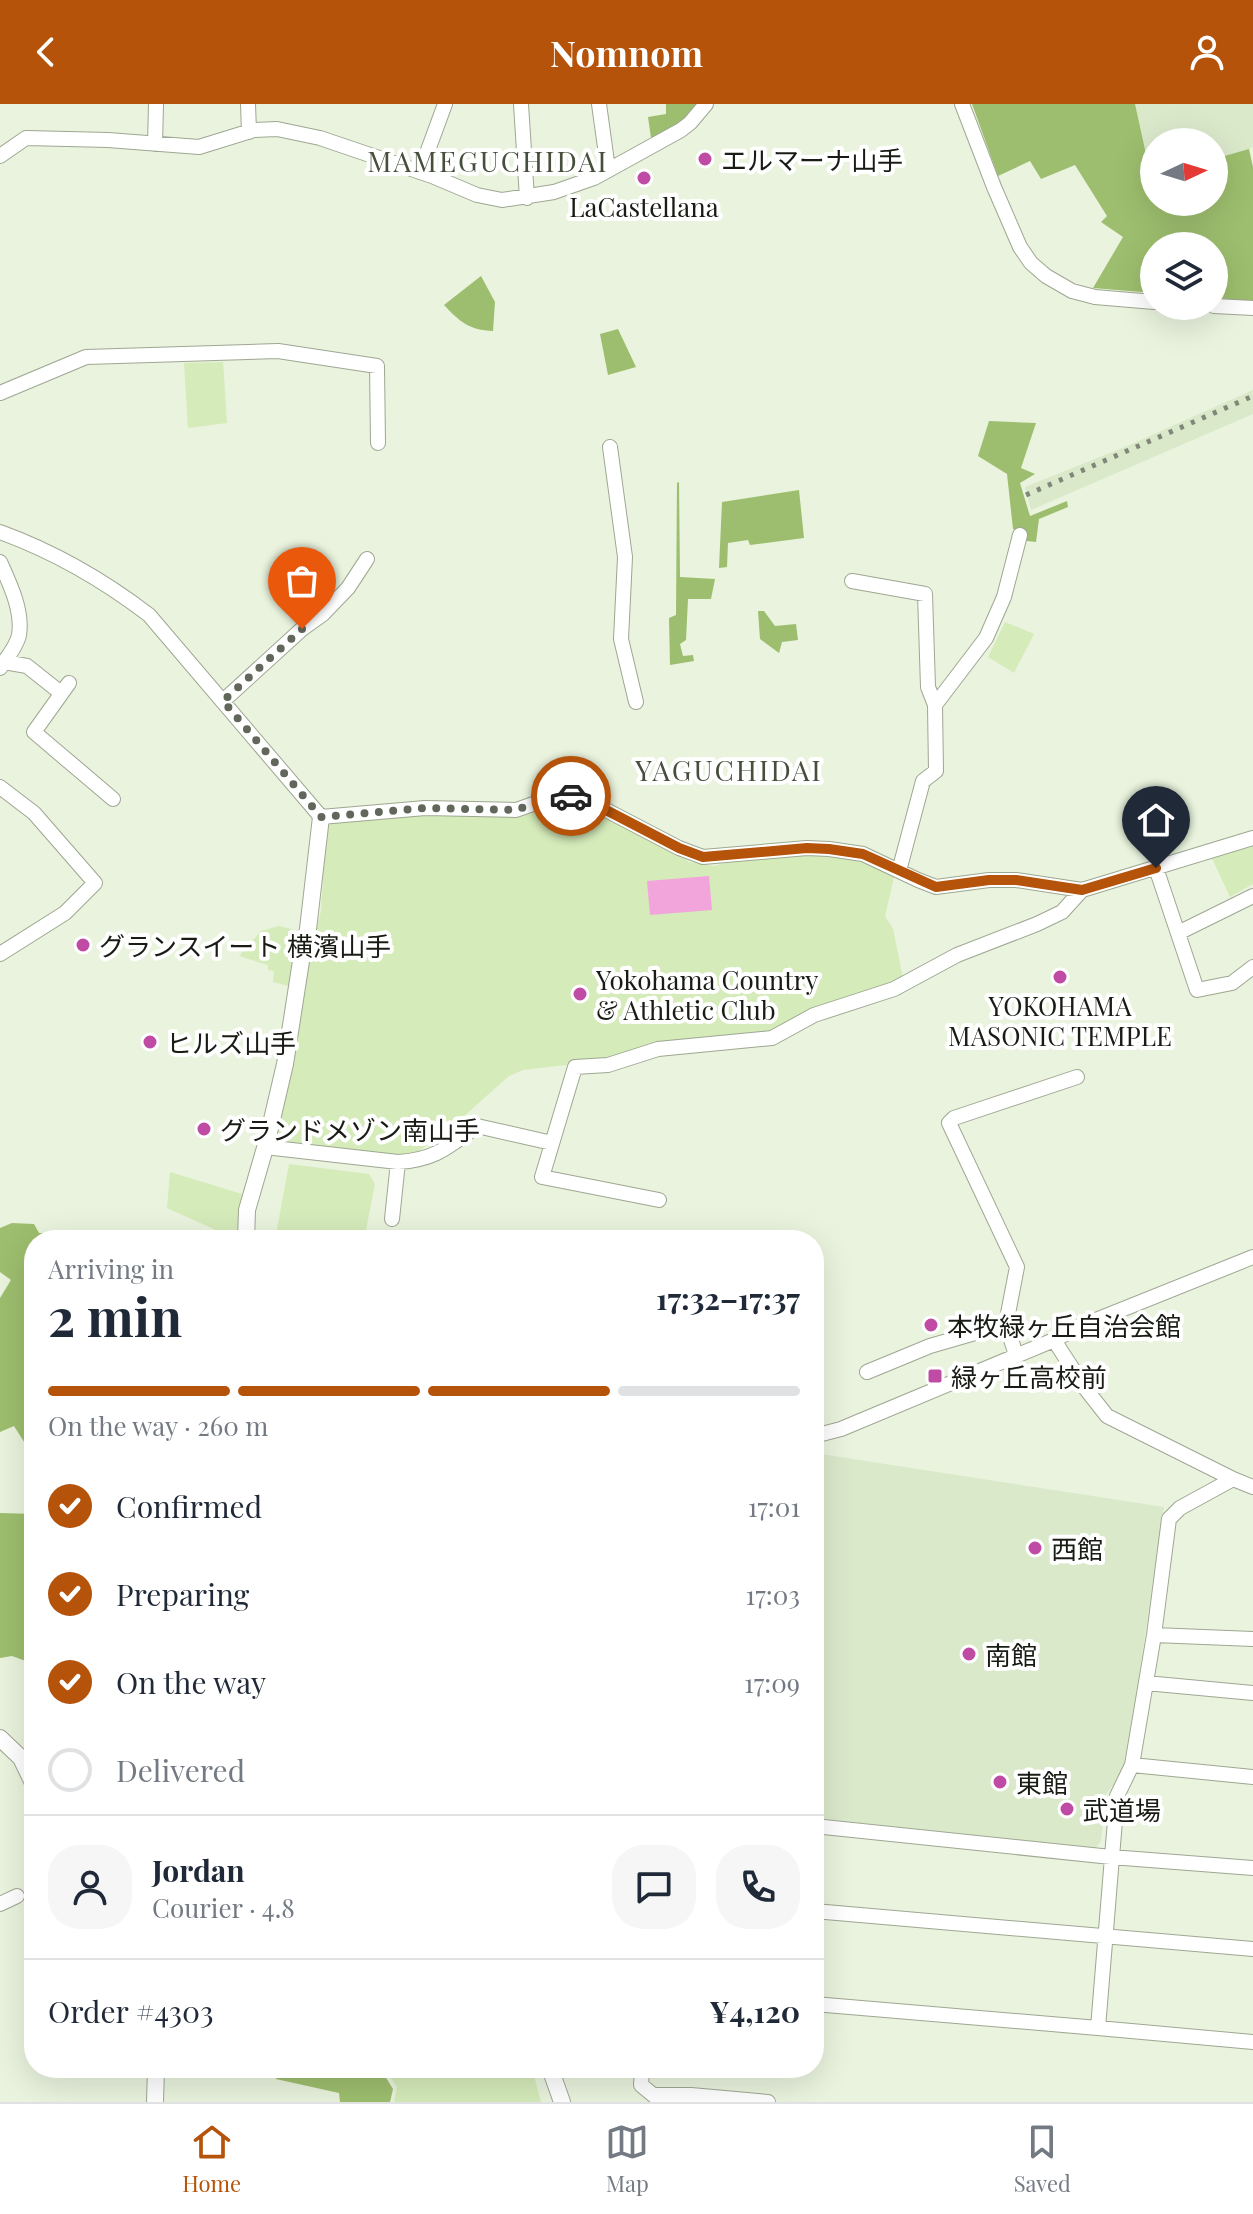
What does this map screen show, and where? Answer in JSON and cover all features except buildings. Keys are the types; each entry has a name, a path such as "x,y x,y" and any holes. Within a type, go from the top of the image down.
{"street":[{"path":"155,144 156,104"},
{"path":"248,104 249,132"},
{"path":"420,172 445,104"},
{"path":"521,104 527,198"},
{"path":"599,104 608,169"},
{"path":"0,156 26,138 199,147 249,132 277,129 320,138 477,195 502,200 527,198 594,178 681,130 706,104"},
{"path":"962,104 1020,247 1031,263 1072,291 1095,297 1140,301"},
{"path":"1228,307 1253,308"},
{"path":"0,393 86,357 278,351 377,366 378,443"},
{"path":"610,447 625,557 621,639 636,702"},
{"path":"0,532 75,565 115,588 149,615 321,817 308,929 285,1064 244,1230"},
{"path":"935,705 986,638 1004,597 1020,535"},
{"path":"223,701 302,629 323,614 348,588 367,559"},
{"path":"0,562 18,611 19,636 2,665 27,666 65,688 34,732 113,799"},
{"path":"852,581 925,594 928,687 935,705 936,771 923,781 899,871"},
{"path":"0,787 34,813 95,883 65,913 0,954"},
{"path":"321,817 425,808 516,810 553,797 569,795 583,798 679,848 703,857 829,849 863,854 936,887 1016,880 1082,890 1253,838"},
{"path":"1156,868 1197,990 1232,983 1253,967"},
{"path":"659,1200 542,1177 575,1067 608,1065 658,1049 772,1038 814,1015 894,989 957,955 1037,924 1062,912 1082,890"},
{"path":"1178,933 1253,896"},
{"path":"1016,1355 1006,1324 1017,1267 949,1123 954,1118 1077,1077"},
{"path":"265,1147 398,1162 439,1154 477,1126 552,1143"},
{"path":"392,1219 398,1162"},
{"path":"824,1433 1253,1257"},
{"path":"867,1372 930,1346 1006,1324"},
{"path":"1054,1340 1107,1416 1253,1487"},
{"path":"1098,2028 1117,1796 1132,1765 1154,1635 1169,1519 1180,1508 1233,1479"},
{"path":"1154,1635 1253,1639"},
{"path":"1146,1683 1253,1693"},
{"path":"0,1738 24,1764"},
{"path":"1132,1765 1253,1777"},
{"path":"824,1827 1111,1857 1253,1868"},
{"path":"0,1904 17,1896"},
{"path":"824,1912 1253,1949"},
{"path":"824,2005 1253,2042"},
{"path":"155,2102 156,2078"},
{"path":"554,2078 562,2102"},
{"path":"641,2078 641,2085 657,2099 691,2095 768,2102"}],"shaded area":[{"path":"1131,104 1253,104 1253,147 1228,163 1228,128 1140,128 1140,147"},
{"path":"223,362 227,423 188,428 184,363"},
{"path":"1253,390 1253,414 1031,510 1025,487"},
{"path":"1005,622 1034,634 1014,673 988,657"},
{"name":"Yokohama Country & Athletic Club","path":"579,802 664,845 689,862 714,866 735,860 782,855 837,854 857,858 895,873 885,916 893,929 903,978 812,1009 763,1037 523,1070 509,1076 455,1124 411,1157 287,1145 277,1137 308,962 321,911 326,828 333,822"},
{"path":"1253,844 1253,884 1230,897 1211,856"},
{"path":"709,876 712,910 650,915 647,881"},
{"path":"279,926 303,932 289,986 273,982 274,971 268,970 268,965 239,956 261,931"},
{"path":"289,1164 369,1174 375,1184 366,1230 277,1230"},
{"path":"170,1172 242,1194 239,1230 216,1230 167,1208"},
{"path":"824,1455 1164,1507 1125,1772 1106,1794 1101,1841 1096,1848 824,1819"},
{"path":"391,2078 535,2078 541,2102 394,2102 397,2087"}],"green space":[{"path":"666,104 699,104 677,124 651,138 648,117 666,114"},
{"path":"972,104 1135,104 1140,128 1140,216 1228,216 1228,155 1249,149 1253,167 1253,301 1228,299 1228,232 1140,232 1140,292 1093,288 1123,237 1101,222 1107,216 1075,165 1041,179 1030,161 998,176"},
{"path":"481,276 495,302 493,331 466,324 444,305"},
{"path":"618,329 636,367 608,375 600,334"},
{"path":"989,421 1036,423 1021,468 1035,474 1020,483 1030,516 1067,501 1068,507 1039,519 1036,542 1027,541 1027,531 1013,529 1007,474 978,456"},
{"path":"679,482 680,577 715,579 711,599 688,599 686,640 680,644 683,656 693,655 694,661 670,665 669,618 676,615"},
{"path":"799,490 804,538 750,545 748,540 728,543 727,567 719,568 722,502"},
{"path":"758,611 764,611 775,626 796,624 798,640 782,642 779,653 760,639"},
{"path":"12,1223 34,1224 37,1230 24,1230 24,1442 14,1426 0,1432 0,1298 11,1280 0,1272 0,1228"},
{"path":"0,1513 24,1514 24,1660 12,1656 0,1658"},
{"path":"386,2078 393,2089 390,2102 340,2102 339,2093 276,2079"}],"railway":[{"path":"1026,495 1253,396"}],"way so far":[{"path":"302,629 223,701 321,817 425,808 516,810 553,797 571,796"}],"place":[{"name":"エルマーナ山手","path":"705,159"},
{"name":"LaCastellana","path":"644,178"},
{"name":"グランスイート 横濱山手","path":"83,945"},
{"name":"YOKOHAMA MASONIC TEMPLE","path":"1060,977"},
{"name":"Yokohama Country & Athletic Club","path":"580,994"},
{"name":"ヒルズ山手","path":"150,1042"},
{"name":"グランドメゾン南山手","path":"204,1129"},
{"name":"本牧緑ヶ丘自治会館","path":"931,1325"},
{"name":"緑ヶ丘高校前","path":"935,1376"},
{"name":"西館","path":"1035,1548"},
{"name":"南館","path":"969,1654"},
{"name":"東館","path":"1000,1782"},
{"name":"武道場","path":"1067,1809"}],"district":[{"name":"MAMEGUCHIDAI","path":"488,160"},
{"name":"YAGUCHIDAI","path":"729,769"}],"route":[{"path":"571,796 599,805 679,848 703,857 829,849 863,854 936,887 1016,880 1082,890 1156,868"}]}
